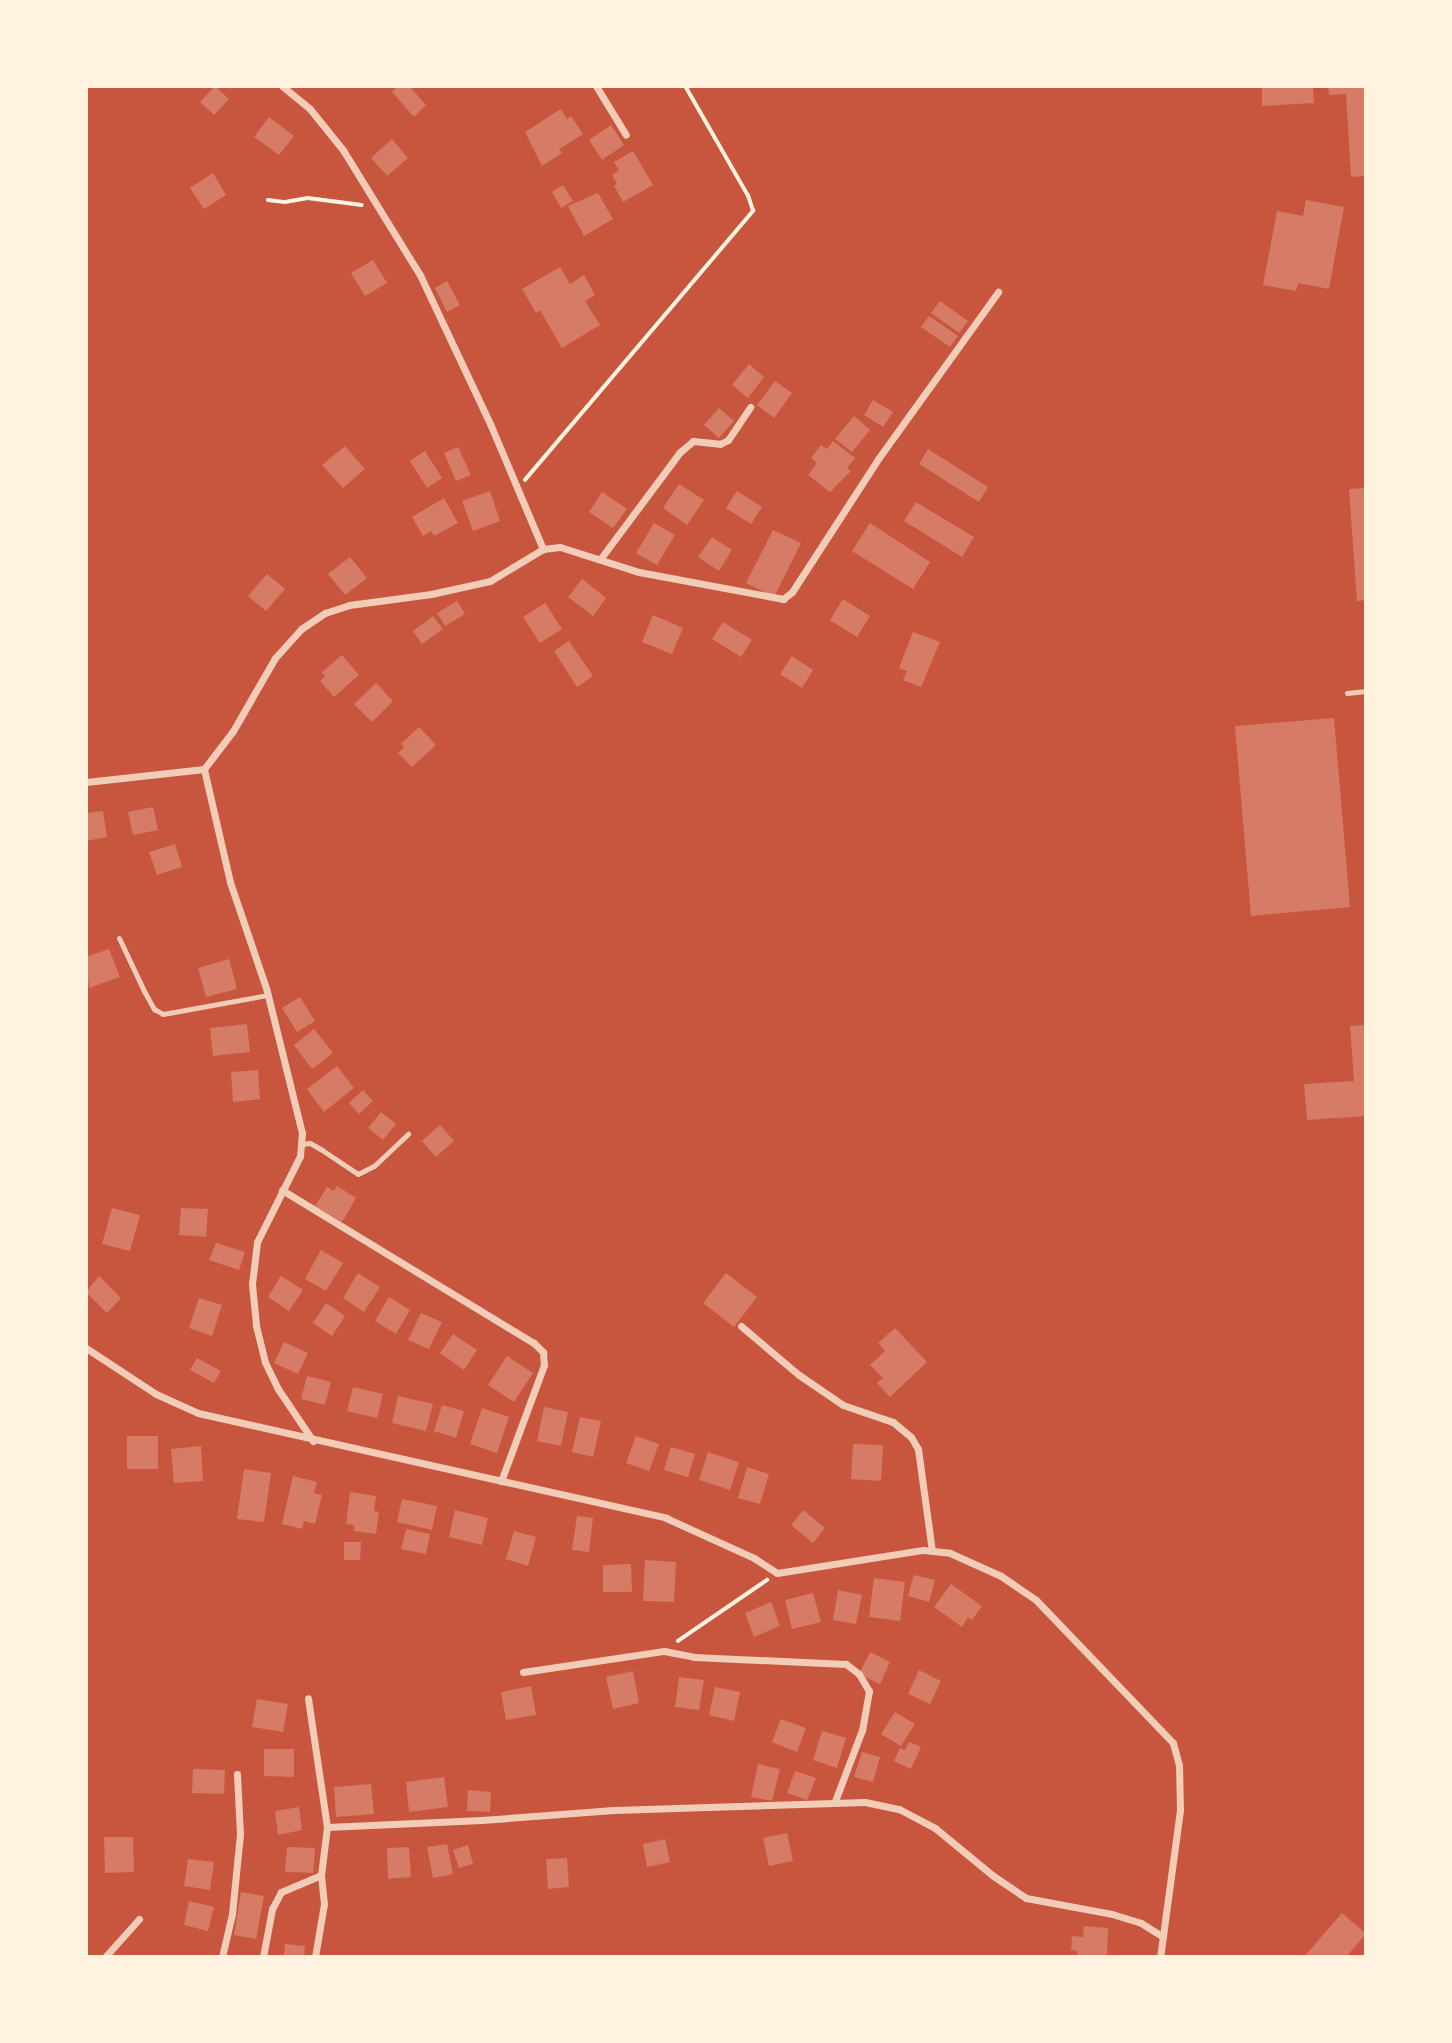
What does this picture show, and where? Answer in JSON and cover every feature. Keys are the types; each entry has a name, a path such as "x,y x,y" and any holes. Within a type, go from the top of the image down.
{"street":[{"path":"282,86 310,109 343,150 420,275 491,426 543,549"},
{"path":"596,86 626,135"},
{"path":"86,782 204,769 233,731 275,658 302,629 325,613 349,605 431,594 490,581 543,549 560,547 639,572 783,599 792,592 878,459 998,292"},
{"path":"601,558 688,445 702,440 720,444 728,440 750,407"},
{"path":"204,769 230,882 268,995 292,1084 303,1144 300,1156 257,1242 252,1284 256,1325 265,1362 278,1389 313,1441"},
{"path":"282,1190 534,1343 543,1352 544,1365 501,1481"},
{"path":"741,1326 799,1375 843,1405 893,1422 911,1437 918,1448 932,1551"},
{"path":"86,1348 156,1394 198,1413 313,1441 666,1518 754,1558 777,1573 819,1564 932,1551 971,1560 1036,1600 1173,1743 1179,1765 1180,1810 1160,1957"},
{"path":"523,1672 664,1651 694,1657 846,1664 859,1674 869,1691 846,1776 835,1801"},
{"path":"308,1698 327,1827 321,1875 324,1904 315,1957"},
{"path":"222,1957 232,1914 240,1834 237,1774"},
{"path":"327,1827 835,1801 865,1802 899,1809 935,1828 992,1875 1026,1898 1112,1914 1141,1923 1163,1937"},
{"path":"263,1957 272,1909 281,1892 321,1875"},
{"path":"104,1957 139,1919"}],"lane":[{"path":"1347,694 1366,691"},
{"path":"119,938 154,1009 163,1014 268,995"},
{"path":"303,1144 310,1143 358,1174 374,1166 408,1134"}],"path":[{"path":"517,489 753,211 748,196 685,86"},
{"path":"268,200 285,202 308,198 381,209"},
{"path":"664,1651 777,1573"}],"building":[{"path":"215,86 229,99 214,115 200,102"},
{"path":"398,86 409,86 426,105 414,117 392,92"},
{"path":"1262,86 1313,86 1314,103 1262,106"},
{"path":"1328,86 1366,86 1366,176 1351,177 1346,94 1329,95"},
{"path":"561,109 567,119 571,116 583,134 559,149 562,153 542,166 525,132"},
{"path":"269,117 294,136 279,155 254,137"},
{"path":"611,125 624,145 602,160 589,140"},
{"path":"392,139 408,158 387,176 371,158"},
{"path":"633,151 653,185 623,202 614,186 617,184 612,175 619,170 614,162"},
{"path":"213,173 226,195 204,209 190,188"},
{"path":"563,185 573,201 561,208 552,192"},
{"path":"598,193 613,219 584,236 568,206"},
{"path":"1306,200 1344,207 1329,289 1298,283 1296,291 1263,285 1277,211 1303,216"},
{"path":"373,260 387,283 365,296 351,273"},
{"path":"560,267 570,284 584,275 595,295 585,301 600,325 562,348 540,310 536,313 522,289"},
{"path":"447,281 460,305 447,312 435,288"},
{"path":"940,301 968,321 959,333 931,313"},
{"path":"929,316 958,336 950,347 921,327"},
{"path":"749,364 764,377 748,398 732,385"},
{"path":"775,381 792,393 774,418 757,405"},
{"path":"873,400 893,412 883,427 864,415"},
{"path":"719,408 734,421 719,438 704,425"},
{"path":"854,416 870,430 852,452 835,439"},
{"path":"833,441 855,458 847,468 851,471 830,492 808,475 817,463 811,458 821,445 827,449"},
{"path":"345,446 365,469 343,488 322,465"},
{"path":"458,447 471,475 456,481 444,453"},
{"path":"928,449 988,487 979,502 919,464"},
{"path":"425,451 442,478 427,488 410,461"},
{"path":"679,484 704,500 687,525 663,508"},
{"path":"1366,488 1366,600 1357,601 1349,489"},
{"path":"490,491 500,521 473,531 462,501"},
{"path":"737,491 762,507 751,524 726,508"},
{"path":"602,492 627,509 613,528 589,512"},
{"path":"444,498 458,523 434,536 431,531 423,536 412,517"},
{"path":"916,502 974,537 962,557 904,521"},
{"path":"654,523 675,535 657,565 636,553"},
{"path":"870,523 930,562 913,589 852,551"},
{"path":"773,530 801,543 774,597 746,583"},
{"path":"712,537 732,550 719,571 698,557"},
{"path":"350,557 367,578 345,595 328,574"},
{"path":"267,574 285,589 266,611 248,596"},
{"path":"582,579 606,598 593,616 568,597"},
{"path":"843,599 870,616 857,637 830,620"},
{"path":"457,601 465,614 445,626 437,613"},
{"path":"545,603 562,629 540,643 523,617"},
{"path":"653,615 683,628 672,654 642,642"},
{"path":"433,616 443,629 422,644 413,631"},
{"path":"723,622 752,640 741,657 712,639"},
{"path":"913,632 940,642 921,687 903,680 907,671 899,668"},
{"path":"569,641 593,676 577,687 554,651"},
{"path":"342,655 359,675 334,697 320,681 325,676 322,672"},
{"path":"792,656 813,670 802,688 780,674"},
{"path":"376,683 393,701 372,722 354,704"},
{"path":"1334,718 1350,907 1251,916 1235,726"},
{"path":"419,727 436,745 412,767 398,753 404,747 401,744"},
{"path":"153,807 158,830 133,835 128,812"},
{"path":"103,811 107,837 86,841 86,813"},
{"path":"175,844 182,867 157,875 149,852"},
{"path":"109,949 120,977 89,988 86,957"},
{"path":"229,959 237,989 206,997 198,968"},
{"path":"300,997 315,1021 297,1032 282,1008"},
{"path":"247,1024 250,1052 213,1056 210,1028"},
{"path":"1366,1025 1366,1116 1307,1120 1304,1084 1354,1081 1350,1026"},
{"path":"314,1029 333,1053 312,1069 294,1045"},
{"path":"337,1066 354,1088 324,1112 307,1089"},
{"path":"258,1070 260,1099 233,1102 231,1072"},
{"path":"363,1090 373,1101 359,1114 349,1103"},
{"path":"381,1112 396,1124 383,1140 368,1128"},
{"path":"440,1125 454,1141 436,1157 422,1141"},
{"path":"337,1186 356,1198 342,1222 315,1206 327,1187 334,1191"},
{"path":"112,1208 140,1215 130,1251 102,1244"},
{"path":"181,1208 208,1209 206,1237 179,1235"},
{"path":"216,1243 245,1252 239,1270 209,1260"},
{"path":"321,1250 343,1263 326,1291 305,1279"},
{"path":"358,1273 380,1287 364,1312 343,1298"},
{"path":"726,1273 757,1297 734,1327 703,1303"},
{"path":"99,1276 121,1298 107,1313 86,1292"},
{"path":"281,1276 303,1290 289,1311 268,1297"},
{"path":"389,1297 410,1310 396,1334 375,1321"},
{"path":"199,1298 222,1305 212,1336 189,1328"},
{"path":"326,1303 345,1316 332,1336 313,1323"},
{"path":"421,1313 442,1322 429,1349 408,1340"},
{"path":"895,1328 927,1362 890,1397 877,1383 883,1378 870,1365 885,1351 878,1343"},
{"path":"453,1334 477,1350 464,1370 440,1353"},
{"path":"284,1342 308,1353 298,1374 274,1363"},
{"path":"507,1356 533,1373 514,1402 488,1385"},
{"path":"197,1358 221,1371 214,1383 190,1370"},
{"path":"307,1376 331,1382 325,1405 301,1399"},
{"path":"353,1387 383,1394 377,1418 347,1411"},
{"path":"398,1396 433,1404 426,1431 392,1423"},
{"path":"442,1405 464,1411 456,1438 434,1431"},
{"path":"544,1407 568,1412 561,1446 537,1441"},
{"path":"482,1408 509,1417 497,1453 470,1444"},
{"path":"580,1417 601,1421 593,1457 572,1452"},
{"path":"127,1436 158,1436 158,1469 127,1469"},
{"path":"636,1436 659,1444 649,1471 626,1463"},
{"path":"853,1444 883,1445 881,1481 851,1479"},
{"path":"201,1446 203,1481 174,1483 171,1449"},
{"path":"671,1447 695,1454 688,1477 664,1470"},
{"path":"708,1452 739,1462 730,1490 699,1480"},
{"path":"747,1467 769,1474 760,1504 738,1498"},
{"path":"244,1469 271,1473 264,1522 237,1519"},
{"path":"293,1476 317,1482 314,1493 322,1495 315,1524 304,1521 302,1529 282,1524"},
{"path":"350,1492 376,1496 374,1511 379,1512 376,1534 354,1531 354,1525 346,1524"},
{"path":"402,1499 437,1506 432,1530 397,1522"},
{"path":"455,1510 488,1518 482,1545 449,1537"},
{"path":"803,1510 825,1528 813,1543 791,1525"},
{"path":"577,1516 593,1518 589,1552 572,1550"},
{"path":"406,1529 430,1534 426,1554 401,1549"},
{"path":"514,1531 536,1537 528,1566 506,1559"},
{"path":"344,1542 361,1542 360,1560 344,1560"},
{"path":"645,1560 676,1562 674,1602 643,1601"},
{"path":"631,1564 632,1592 603,1592 603,1565"},
{"path":"914,1575 935,1580 929,1602 908,1596"},
{"path":"874,1578 905,1582 900,1621 869,1617"},
{"path":"951,1584 982,1606 972,1620 968,1617 962,1627 934,1607"},
{"path":"838,1590 862,1595 856,1624 833,1620"},
{"path":"813,1593 821,1622 792,1629 785,1600"},
{"path":"771,1602 780,1626 754,1637 745,1613"},
{"path":"870,1652 890,1662 880,1684 859,1674"},
{"path":"919,1670 941,1681 930,1704 908,1694"},
{"path":"633,1671 639,1703 613,1709 606,1677"},
{"path":"679,1677 704,1680 699,1710 675,1707"},
{"path":"531,1686 536,1715 506,1720 501,1692"},
{"path":"715,1687 740,1692 734,1721 709,1715"},
{"path":"257,1699 288,1704 283,1732 252,1727"},
{"path":"895,1712 915,1724 901,1746 881,1734"},
{"path":"781,1719 806,1728 797,1752 772,1742"},
{"path":"822,1731 846,1738 837,1768 813,1760"},
{"path":"909,1742 921,1747 911,1769 894,1761 900,1748 905,1750"},
{"path":"264,1749 294,1749 294,1777 264,1776"},
{"path":"862,1752 880,1757 873,1782 854,1777"},
{"path":"758,1764 780,1769 772,1801 751,1797"},
{"path":"193,1769 225,1770 224,1794 192,1793"},
{"path":"795,1771 816,1778 807,1800 787,1793"},
{"path":"444,1777 448,1807 409,1812 406,1782"},
{"path":"371,1784 374,1814 336,1817 334,1787"},
{"path":"468,1790 491,1792 490,1812 467,1811"},
{"path":"299,1807 302,1830 278,1835 275,1811"},
{"path":"787,1833 793,1861 769,1866 763,1838"},
{"path":"104,1837 133,1837 134,1872 105,1873"},
{"path":"665,1839 670,1862 647,1867 643,1844"},
{"path":"447,1844 453,1874 433,1878 427,1847"},
{"path":"468,1845 473,1864 459,1868 453,1850"},
{"path":"287,1847 315,1848 313,1873 285,1872"},
{"path":"409,1847 411,1877 388,1879 387,1848"},
{"path":"567,1858 569,1887 548,1889 546,1859"},
{"path":"188,1859 214,1862 210,1890 184,1886"},
{"path":"241,1892 264,1896 256,1939 234,1935"},
{"path":"189,1901 214,1907 208,1931 184,1925"},
{"path":"1342,1913 1366,1934 1346,1957 1304,1957"},
{"path":"1084,1926 1108,1928 1107,1957 1077,1957 1078,1951 1071,1950 1072,1936 1083,1937"},
{"path":"285,1944 305,1946 304,1957 284,1957"}]}
